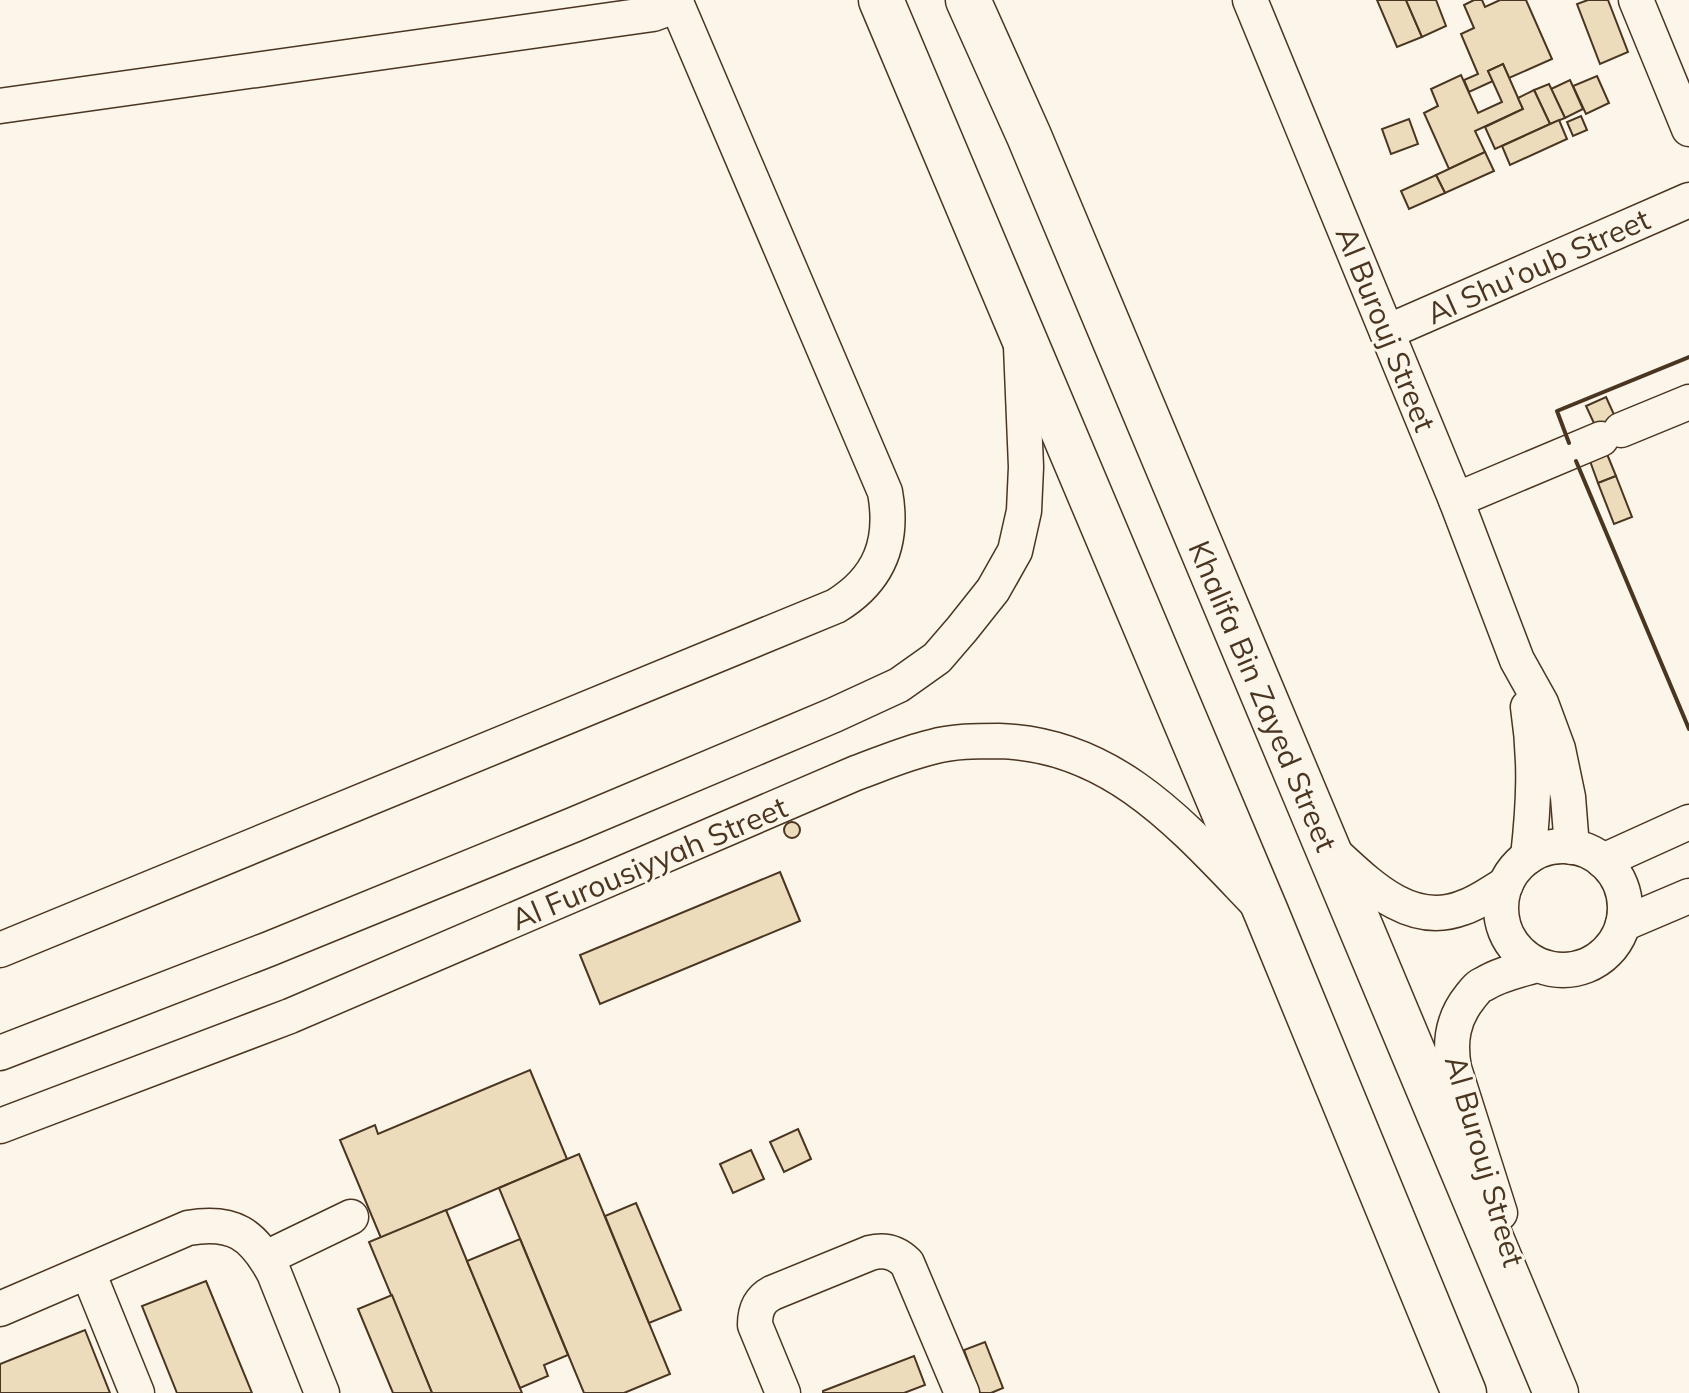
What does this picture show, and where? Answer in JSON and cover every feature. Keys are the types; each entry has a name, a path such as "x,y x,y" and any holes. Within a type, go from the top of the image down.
{"highway":[{"path":"881,0 1266,912 1464,1393"},
{"name":"Khalifa Bin Zayed Street","path":"968,0 1029,136 1548,1374"}],"street":[{"name":"Al Burouj Street","path":"1250,0 1456,500 1517,660 1528,708 1534,758 1534,807 1528,857"},
{"path":"1636,0 1689,129"},
{"path":"0,106 653,14 676,2 885,492 888,511 884,550 876,567 866,583 836,606 0,950"},
{"name":"Al Shu'oub Street","path":"1387,332 1689,200"},
{"path":"0,1053 269,949 834,715 899,685 937,658 993,590 1015,551 1024,511 1026,467 1020,325"},
{"path":"1456,500 1689,402"},
{"name":"Al Burouj Street","path":"1517,660 1541,703 1558,749 1568,797 1572,847"},
{"name":"Al Furousiyyah Street","path":"0,1126 290,1016 856,773 933,746 973,741 1019,742 1062,750 1113,773 1183,826 1266,912"},
{"path":"1603,861 1689,822"},
{"path":"1326,844 1372,888 1391,901 1418,911 1438,913 1460,909 1506,884"},
{"path":"1557,846 1572,847 1583,849 1603,861 1618,879 1625,901 1623,924 1618,939 1597,961 1568,971 1552,970 1524,957 1513,945 1501,915 1502,899 1515,869 1528,857 1557,846"},
{"path":"1623,924 1689,896"},
{"name":"Al Burouj Street","path":"1537,965 1481,985 1461,1010 1452,1038 1451,1053 1548,1374"},
{"path":"266,1258 351,1217"},
{"path":"0,1309 188,1228 207,1225 224,1227 241,1232 266,1258 322,1393"},
{"path":"783,1393 755,1325 755,1315 764,1297 870,1253 886,1251 907,1263 962,1393"},
{"path":"88,1272 137,1393"}],"building":[{"path":"1377,0 1406,0 1422,37 1397,47"},
{"path":"1406,0 1436,0 1446,26 1422,37"},
{"path":"1482,0 1485,7 1500,0 1526,0 1552,59 1509,78 1503,64 1488,71 1493,81 1469,92 1464,80 1478,74 1461,34 1474,28 1464,5"},
{"path":"1588,0 1608,0 1628,52 1600,64 1577,4"},
{"path":"1503,64 1523,109 1475,131 1485,152 1449,169 1424,113 1438,106 1431,89 1461,75 1478,113 1502,102 1488,71"},
{"path":"1597,76 1609,103 1586,114 1573,86"},
{"path":"1570,80 1583,109 1565,118 1551,89"},
{"path":"1549,84 1565,118 1550,124 1534,90"},
{"path":"1534,90 1550,124 1495,149 1485,127 1523,109 1518,98"},
{"path":"1581,116 1587,130 1573,136 1567,122"},
{"path":"1409,119 1418,144 1391,154 1382,129"},
{"path":"1559,120 1567,139 1510,165 1502,146"},
{"path":"1485,152 1494,171 1445,193 1436,175"},
{"path":"1436,175 1445,193 1409,209 1401,191"},
{"path":"1606,397 1621,430 1605,447 1586,406"},
{"path":"1607,454 1616,476 1598,483 1590,461"},
{"path":"1616,476 1632,517 1614,524 1598,483"},
{"path":"789,822 795,822 800,830 798,836 789,838 784,833 784,827"},
{"path":"780,872 800,921 600,1004 580,955"},
{"path":"530,1070 567,1159 381,1238 340,1140 375,1125 378,1134"},
{"path":"798,1129 811,1159 784,1172 770,1142"},
{"path":"751,1150 764,1179 733,1193 720,1164"},
{"path":"579,1154 670,1374 624,1393 584,1393 499,1188"},
{"path":"636,1203 681,1310 649,1323 605,1216"},
{"path":"446,1210 522,1393 432,1393 369,1242"},
{"path":"520,1239 568,1355 544,1365 548,1376 520,1388 467,1261"},
{"path":"206,1281 252,1393 177,1393 142,1306"},
{"path":"392,1295 432,1393 393,1393 358,1309"},
{"path":"85,1330 110,1393 0,1393 0,1364"},
{"path":"985,1342 1003,1388 991,1393 980,1393 964,1350"},
{"path":"914,1356 925,1385 904,1393 823,1393 823,1391"}],"wall":[{"path":"1569,443 1557,411 1689,357"},
{"path":"1576,461 1689,729"}]}
